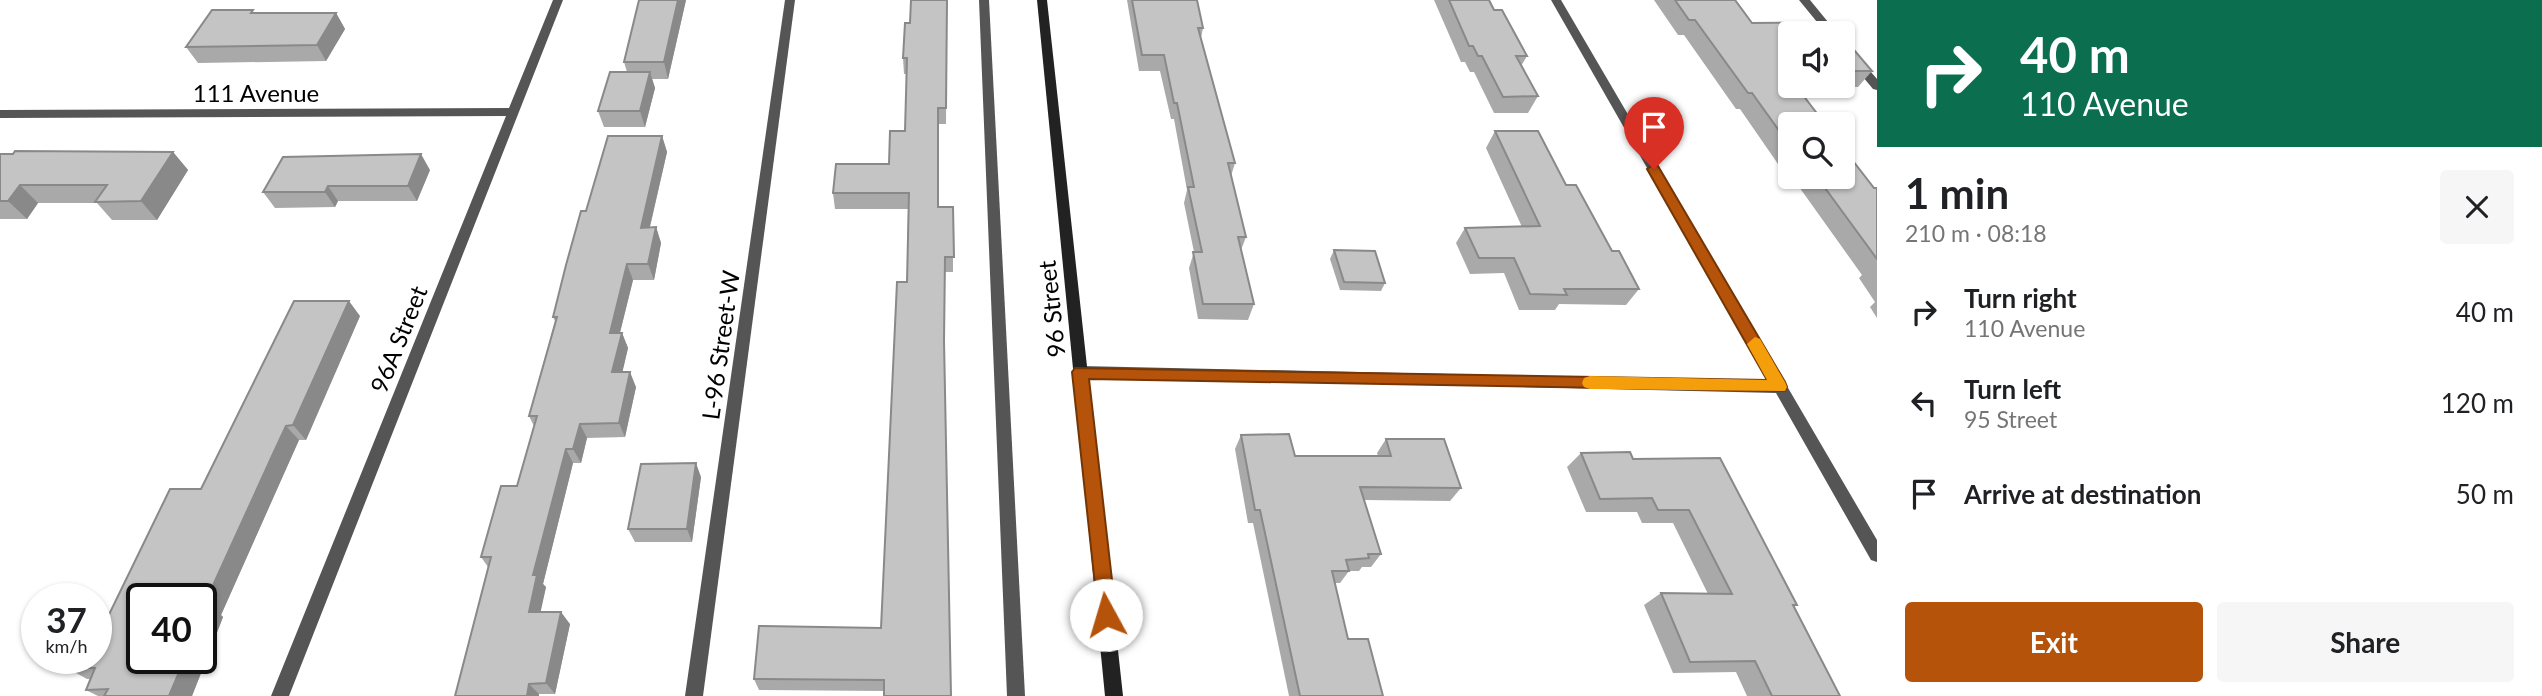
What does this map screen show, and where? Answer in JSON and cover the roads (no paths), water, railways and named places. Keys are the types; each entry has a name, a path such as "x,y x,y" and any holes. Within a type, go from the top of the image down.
{"street":[{"name":"96A Street","path":"280,696 558,0"},
{"name":"L-96 Street-W","path":"694,696 790,0"},
{"name":"96 Street","path":"984,0 1016,696"},
{"name":"96 Street","path":"1042,0 1115,696"},
{"path":"1556,0 1877,555"},
{"path":"1804,0 1822,21"},
{"path":"1855,60 1877,86"},
{"name":"111 Avenue","path":"0,114 513,112"},
{"path":"1080,372 1779,387"}]}
